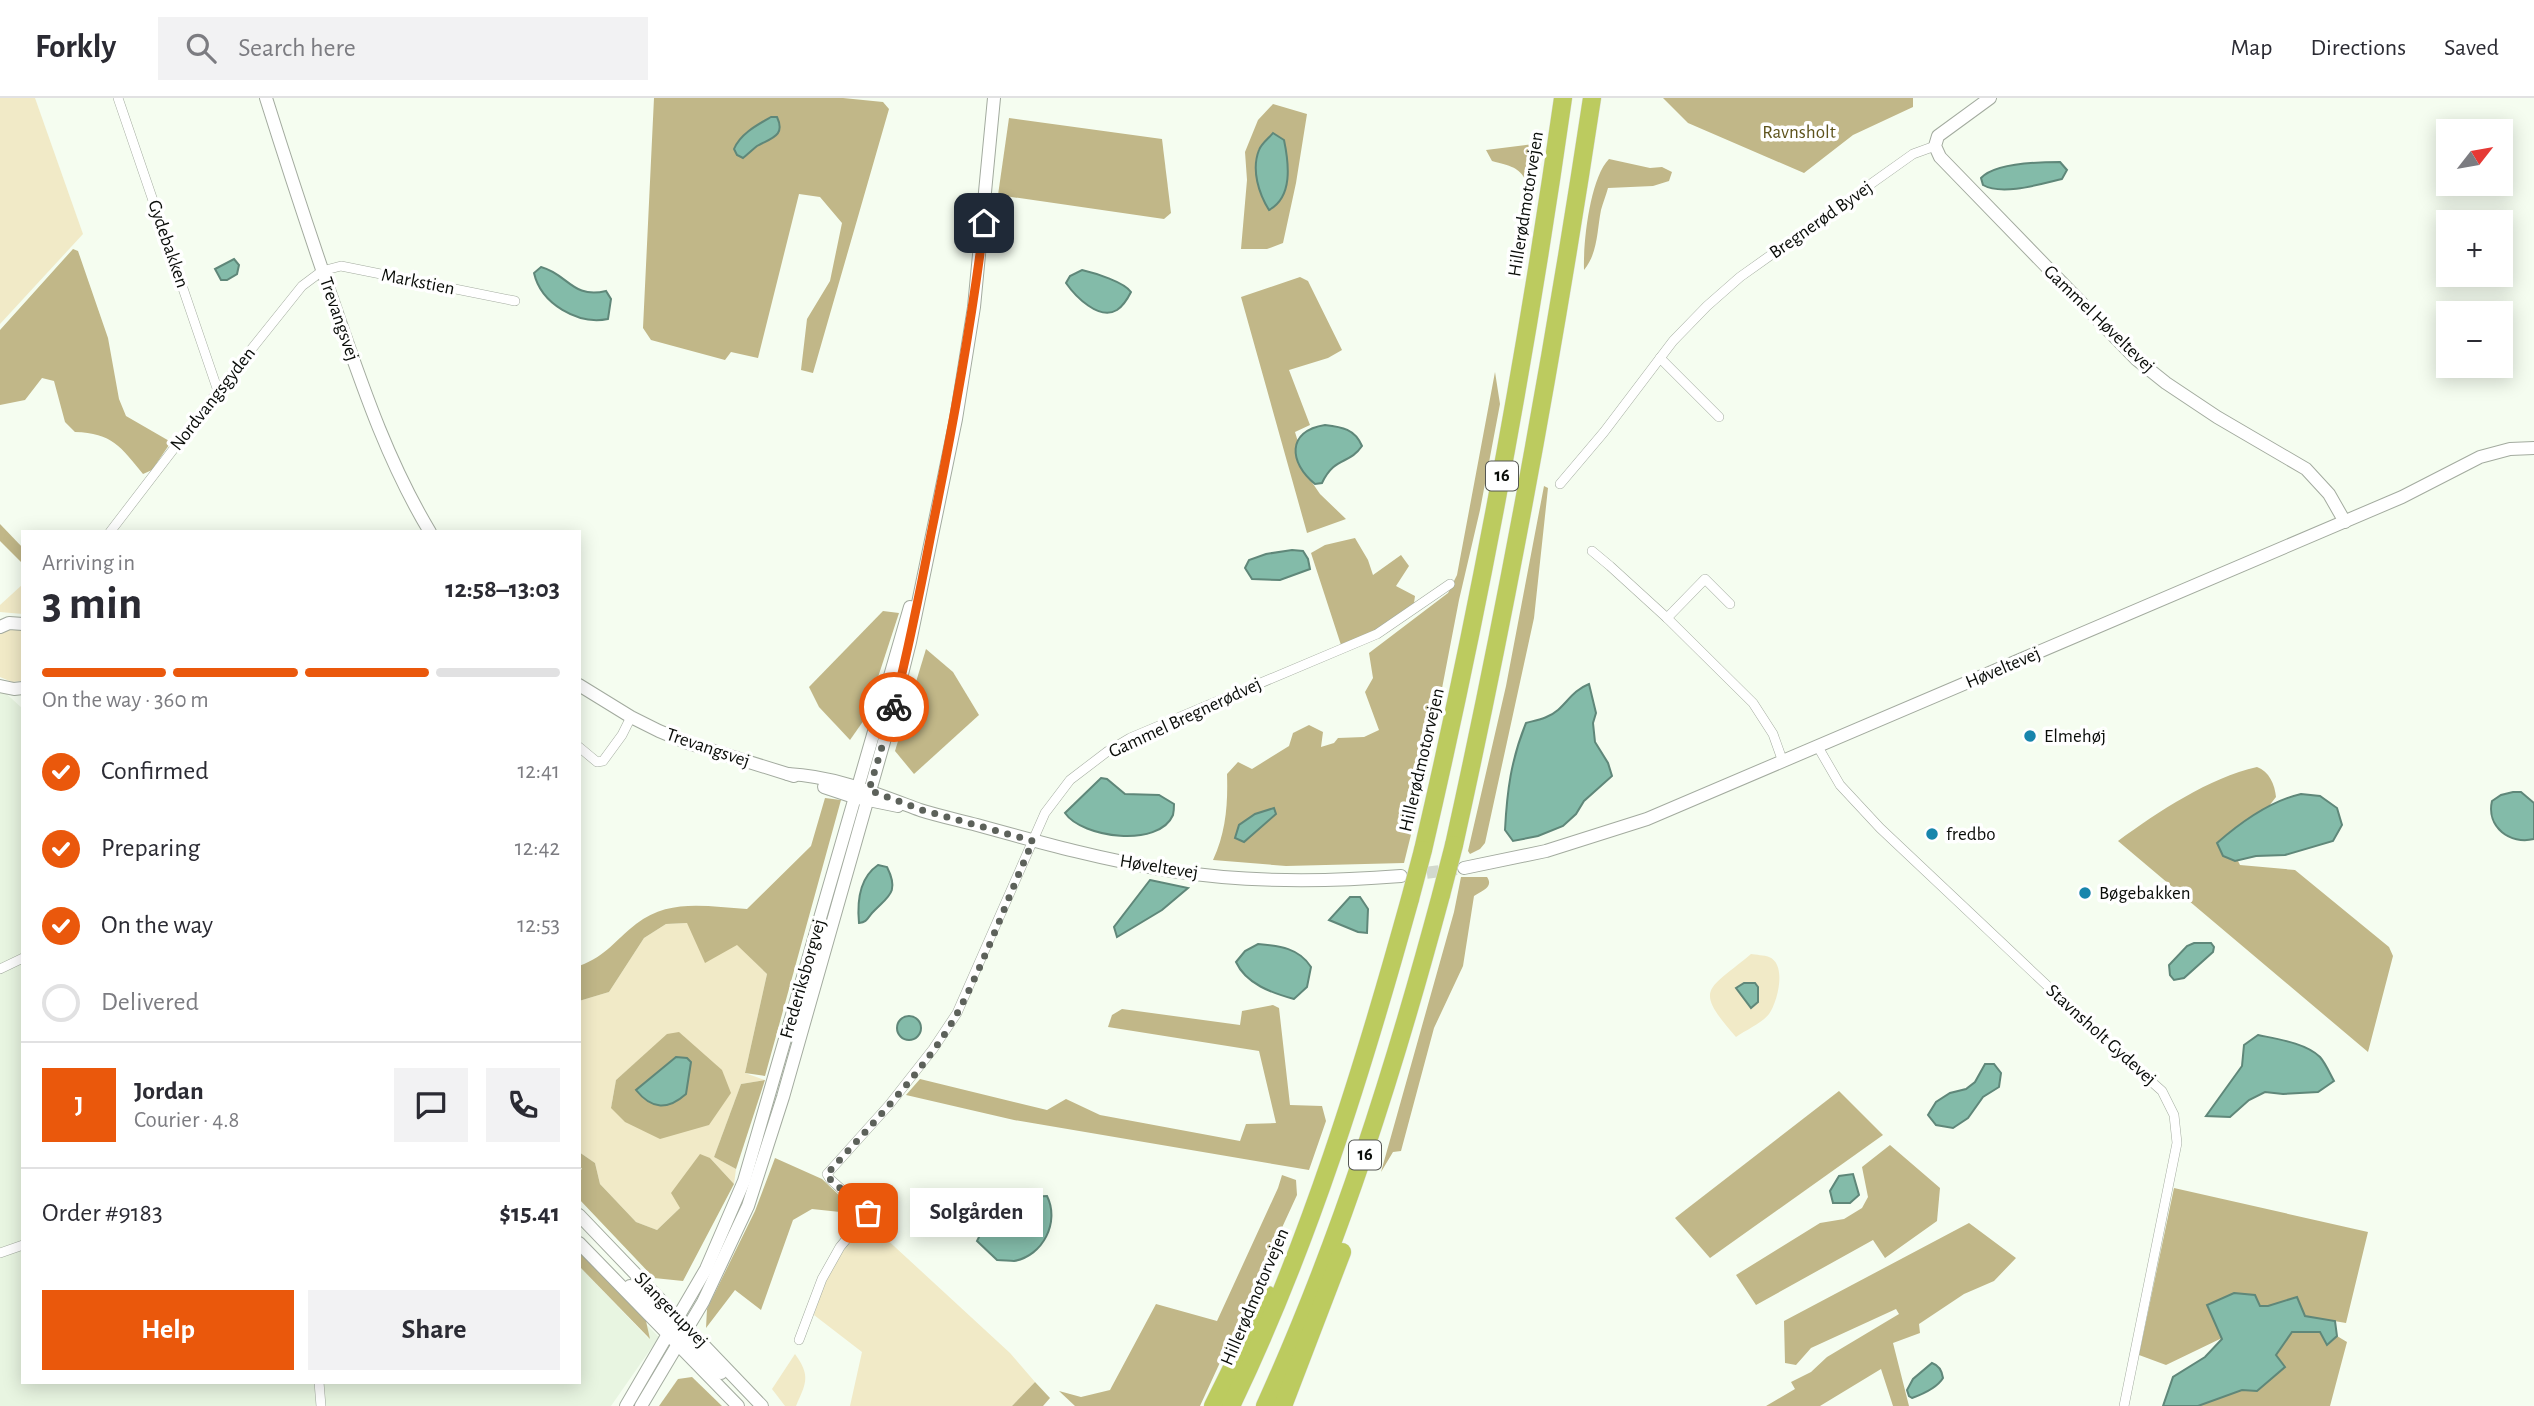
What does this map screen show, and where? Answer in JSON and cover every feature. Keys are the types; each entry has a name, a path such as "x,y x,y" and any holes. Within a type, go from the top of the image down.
{"highway":[{"name":"Hillerødmotorvejen","path":"1231,1406 1308,1226 1359,1077 1423,850 1455,709 1496,503 1526,335 1563,98"},
{"name":"16","path":"1265,1406 1335,1238 1376,1123 1407,1022 1454,845 1481,726 1529,482 1592,98"},
{"path":"1283,1406 1347,1239 1371,1167 1376,1123"},
{"path":"1213,1406 1284,1261 1308,1226"}],"street":[{"name":"Gydebakken","path":"118,98 218,391"},
{"name":"Trevangsvej","path":"266,98 322,271 382,440 398,476 429,530"},
{"name":"Frederiksborgvej","path":"626,1406 721,1268 748,1206 764,1158 932,533 956,419 974,307 994,98"},
{"name":"Bregnerød Byvej","path":"1560,484 1604,432 1660,358 1703,310 1740,277 1913,154 1935,146 1938,136 1990,98"},
{"name":"Gammel Høveltevej","path":"1935,146 1940,157 2136,359 2217,417 2306,469 2329,494 2345,522"},
{"name":"Markstien","path":"322,271 341,266 515,301"},
{"name":"Nordvangsgyden","path":"112,530 302,286 322,271"},
{"path":"1660,358 1719,416"},
{"name":"Høveltevej","path":"1464,868 1546,851 1647,819 2345,522 2402,497 2480,457 2510,449 2534,448"},
{"path":"1592,551 1667,618 1754,703 1773,734 1783,762"},
{"path":"1667,618 1705,579 1730,604"},
{"name":"Gammel Bregnerødvej","path":"799,1340 822,1279 841,1247 868,1213 827,1174 896,1096 957,1013 1045,813 1070,780 1108,751 1154,728 1377,634 1450,584"},
{"path":"0,686 21,688"},
{"name":"Trevangsvej","path":"581,686 631,717 688,743 862,794"},
{"path":"581,749 597,762 603,761 616,745 631,717"},
{"name":"Stavnsholt Gydevej","path":"1818,747 1840,785 1880,828 2162,1091 2174,1115 2177,1143 2124,1406"},
{"name":"Høveltevej","path":"862,794 1033,841 1134,864 1275,881 1340,881 1401,876"},
{"path":"0,969 21,959"},
{"name":"Slangerupvej","path":"581,1217 738,1406"},
{"name":"Slangerupvej","path":"581,1244 762,1406"},
{"path":"0,1253 21,1246"},
{"name":"Frederiksborgvej","path":"642,1406 678,1331"},
{"path":"319,1384 321,1406"}],"shaded area":[{"path":"0,98 35,98 83,234 0,324"},
{"path":"21,586 21,614 0,612 0,605"},
{"path":"21,630 21,681 12,682 0,677 0,633"},
{"path":"0,688 21,707 21,1384 581,1384 581,1268 648,1338 647,1325 659,1337 611,1406 0,1406"},
{"path":"687,923 737,944 767,974 745,1073 765,1080 741,1084 714,1157 736,1169 734,1184 710,1158 680,1208 657,1230 636,1222 600,1184 595,1163 581,1153 581,1000 609,992 644,938 666,924","holes":["667,1035 611,1108 616,1080"]},
{"path":"1751,954 1767,956 1775,961 1779,975 1778,992 1769,1014 1736,1037 1714,1009 1710,999 1711,991 1724,976"},
{"path":"869,1223 1010,1353 1035,1382 1012,1406 850,1406 862,1352 814,1315 834,1265"},
{"path":"795,1354 803,1368 805,1380 796,1406 785,1406 772,1389"}],"green space":[{"path":"654,98 843,98 883,102 889,109 813,373 801,370 807,319 830,281 842,223 820,197 799,194 758,358 731,352 725,360 651,340 643,328"},
{"name":"Ravnsholt","path":"1663,98 1913,98 1913,107 1853,135 1804,173 1688,123"},
{"path":"1273,104 1307,114 1283,243 1267,249 1241,249 1247,180 1245,152 1258,120"},
{"path":"1009,118 1162,139 1171,213 1164,219 998,195"},
{"path":"1533,144 1540,150 1530,189 1520,172 1492,161 1486,150"},
{"path":"1609,159 1650,168 1662,167 1672,172 1669,181 1653,186 1608,188 1594,249 1584,270 1586,228 1592,195 1602,168"},
{"path":"73,249 78,251 108,338 119,399 126,416 171,442 152,470 143,474 115,443 98,435 75,432 65,422 54,381 42,378 25,400 0,405 0,330"},
{"path":"1300,277 1308,281 1342,350 1328,358 1289,370 1310,425 1295,432 1309,478 1320,494 1346,519 1307,533 1241,297"},
{"path":"1495,372 1500,404 1424,782 1404,863 1286,866 1213,860 1225,818 1227,774 1238,762 1252,769 1289,746 1293,733 1309,725 1323,732 1321,747 1334,743 1338,738 1364,737 1379,730 1365,692 1373,678 1369,653 1448,593 1457,575"},
{"path":"1544,486 1548,488 1534,618 1485,843 1470,854 1468,851 1506,686"},
{"path":"0,524 21,546 21,562 0,541"},
{"path":"1355,538 1373,575 1401,555 1409,566 1396,586 1415,596 1414,603 1382,627 1341,645 1311,553 1325,545"},
{"path":"883,611 899,613 864,720 850,740 819,707 809,687"},
{"path":"926,649 953,672 979,715 914,774 895,751"},
{"path":"2257,767 2271,779 2276,797 2269,806 2232,830 2235,861 2240,865 2295,870 2389,947 2393,956 2368,1052 2118,841 2167,807 2203,787"},
{"path":"825,798 841,800 765,1076 745,1073 767,974 737,945 705,963 687,923 666,924 644,938 609,992 581,1000 581,965 604,952 636,924 662,910 676,907 747,909 811,846"},
{"path":"1461,877 1487,877 1489,883 1474,896 1463,966 1434,1028 1401,1151 1393,1152 1381,1172 1454,912"},
{"path":"1273,1005 1279,1008 1290,1105 1322,1106 1326,1121 1309,1170 1014,1120 906,1095 920,1079 1047,1110 1066,1099 1100,1115 1240,1141 1246,1124 1276,1123 1259,1051 1108,1027 1112,1015 1122,1009 1240,1025 1242,1011"},
{"path":"679,1032 722,1070 731,1093 709,1125 660,1139 625,1122 611,1108 616,1080 667,1034"},
{"path":"765,1080 736,1169 714,1157 741,1084"},
{"path":"1839,1091 1883,1135 1710,1258 1675,1218"},
{"path":"1890,1145 1940,1188 1937,1221 1885,1258 1873,1240 1756,1305 1736,1275 1820,1223 1844,1219 1862,1208 1868,1197 1862,1167"},
{"path":"581,1153 595,1163 600,1184 636,1222 657,1230 680,1208 671,1193 700,1154 710,1158 734,1184 683,1281 654,1278 581,1201"},
{"path":"775,1158 822,1179 859,1214 812,1209 793,1220 761,1310 735,1290 706,1328 707,1309 755,1211"},
{"path":"1282,1175 1296,1180 1297,1195 1200,1406 1075,1406 1059,1391 1081,1397 1110,1390 1156,1304 1217,1321"},
{"path":"2174,1188 2368,1232 2346,1323 2305,1316 2297,1297 2260,1306 2255,1295 2222,1338 2166,1365 2139,1355"},
{"path":"1969,1223 2016,1258 1994,1281 1964,1294 1919,1324 1920,1333 1893,1343 1909,1406 1893,1406 1881,1369 1820,1406 1766,1406 1795,1389 1791,1382 1811,1372 1827,1357 1899,1314 1896,1309 1811,1348 1796,1365 1785,1363 1784,1321"},
{"path":"581,1251 646,1321 650,1339 581,1268"},
{"path":"2292,1332 2320,1332 2327,1345 2337,1336 2347,1342 2330,1406 2198,1406 2242,1390 2276,1355"},
{"path":"692,1377 722,1406 659,1406 678,1379"},
{"path":"1035,1382 1050,1398 1043,1406 1012,1406"}],"water":[{"path":"771,117 777,117 779,123 776,136 757,146 743,158 737,155 734,149 740,139"},
{"path":"1273,133 1284,140 1287,179 1282,197 1269,210 1259,189 1256,166 1260,148"},
{"path":"2060,162 2067,170 2062,179 2033,186 1991,188 1983,185 1981,178 2007,166"},
{"path":"234,259 239,265 237,274 227,280 221,280 215,269"},
{"path":"541,267 585,292 606,291 611,299 608,319 585,319 562,310 544,294 538,284 534,273"},
{"path":"1082,270 1116,281 1131,292 1117,310 1110,313 1095,310 1081,300 1066,283 1070,276"},
{"path":"1325,425 1347,430 1356,436 1362,446 1352,456 1332,468 1322,483 1315,484 1300,467 1296,449 1303,434 1312,428"},
{"path":"1292,550 1303,551 1310,569 1280,580 1252,579 1245,568 1249,560"},
{"path":"1589,684 1596,713 1593,723 1595,742 1608,763 1612,776 1584,801 1576,814 1563,826 1538,836 1513,841 1505,830 1507,802 1513,763 1526,723 1554,713 1576,692"},
{"path":"1101,778 1107,779 1125,794 1159,795 1174,804 1173,815 1165,825 1153,832 1137,835 1103,833 1074,822 1065,813"},
{"path":"2513,792 2521,792 2534,803 2534,839 2516,839 2496,826 2491,810 2492,801"},
{"path":"2301,794 2320,796 2337,808 2342,825 2333,841 2285,855 2256,856 2235,861 2223,856 2217,843 2236,827 2267,807"},
{"path":"1274,808 1276,814 1244,842 1235,838 1239,825 1255,814"},
{"path":"878,865 887,867 892,888 887,898 867,920 859,923 858,907 863,884"},
{"path":"1150,880 1188,888 1162,910 1117,937 1114,927"},
{"path":"1350,897 1360,897 1368,909 1367,933 1329,920"},
{"path":"2194,943 2211,943 2213,952 2184,978 2174,980 2170,975 2169,965 2187,946"},
{"path":"1258,944 1295,952 1311,967 1307,987 1294,999 1260,986 1240,970 1236,962 1245,951"},
{"path":"1744,983 1755,983 1758,987 1758,1002 1751,1008 1736,988"},
{"path":"909,1016 918,1019 921,1028 918,1037 909,1040 900,1037 897,1028 900,1019"},
{"path":"2258,1035 2291,1042 2314,1052 2320,1057 2334,1081 2318,1092 2265,1092 2249,1100 2230,1117 2206,1116 2242,1066 2244,1045"},
{"path":"676,1057 687,1058 691,1062 686,1094 673,1103 660,1106 642,1097 636,1090"},
{"path":"1985,1064 1994,1064 2001,1073 1999,1087 1983,1097 1968,1118 1953,1128 1936,1125 1928,1115 1936,1102 1950,1093 1966,1089 1975,1082"},
{"path":"1853,1174 1859,1195 1850,1203 1833,1203 1830,1191 1839,1176"},
{"path":"1047,1196 1051,1206 1050,1227 1041,1245 1024,1258 1014,1261 997,1260 977,1241 985,1225 1006,1210 1027,1197"},
{"path":"2234,1293 2255,1295 2260,1306 2297,1297 2305,1316 2335,1321 2337,1336 2327,1345 2320,1332 2292,1332 2276,1355 2285,1367 2257,1391 2242,1390 2198,1406 2163,1406 2173,1377 2205,1357 2222,1339 2207,1305"},
{"path":"1932,1363 1942,1373 1943,1378 1933,1388 1912,1398 1907,1390 1913,1379"}],"tunnel":[{"path":"1409,875 1464,868"}],"way so far":[{"path":"868,1213 827,1174 888,1105 933,1049 957,1013 1033,841 922,810 869,790 894,707"}],"place":[{"name":"Elmehøj","path":"2030,736"},
{"name":"fredbo","path":"1932,834"},
{"name":"Bøgebakken","path":"2085,893"},
{"name":"Solgården","path":"868,1213"}],"route":[{"path":"894,707 956,419 984,223"}]}
